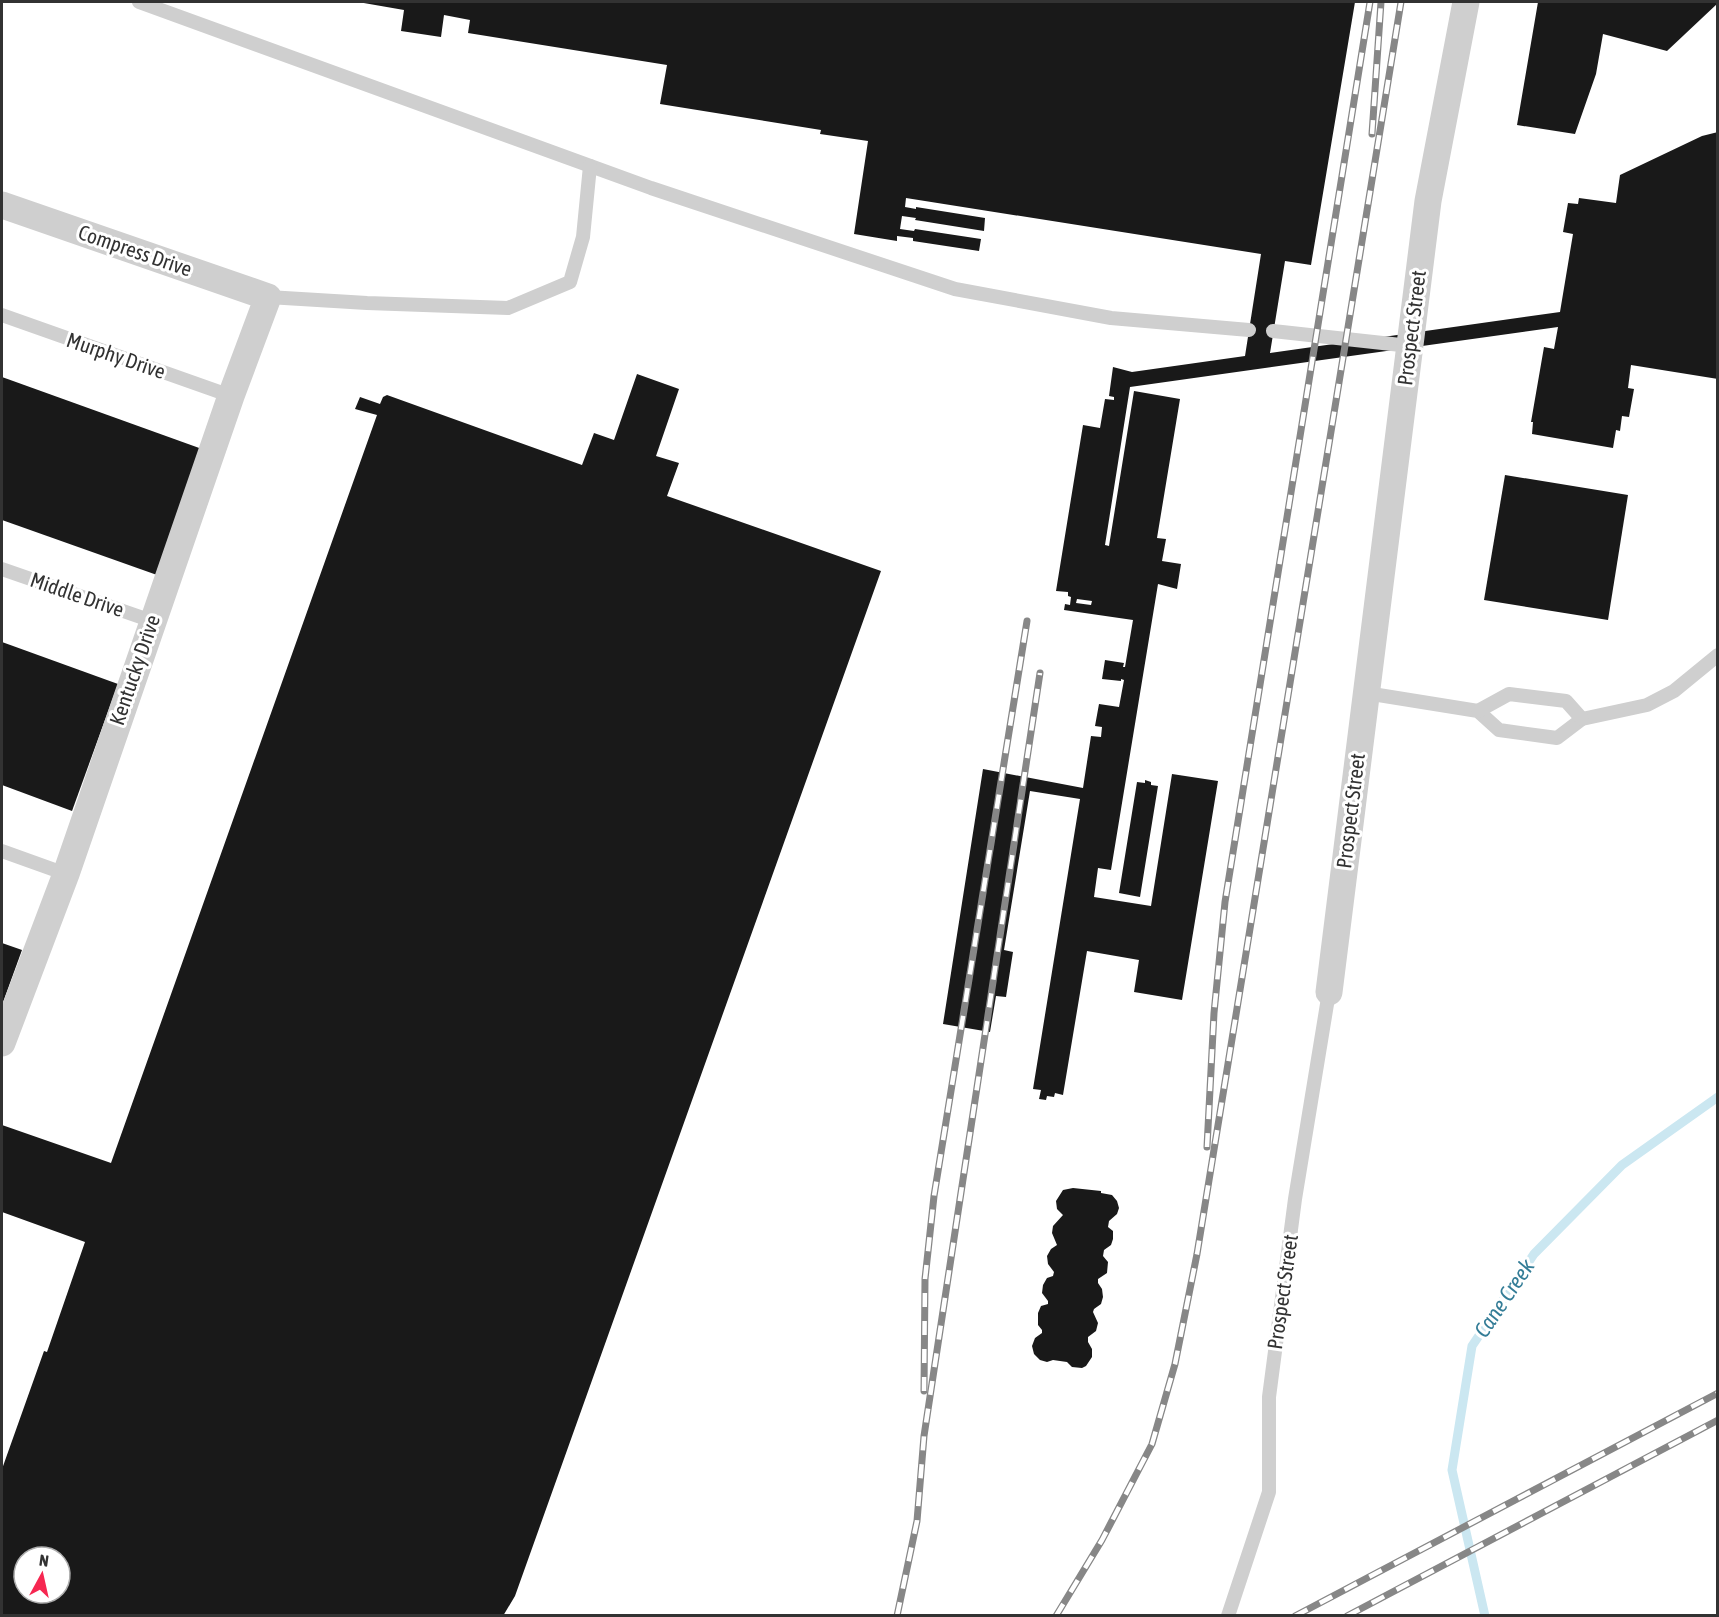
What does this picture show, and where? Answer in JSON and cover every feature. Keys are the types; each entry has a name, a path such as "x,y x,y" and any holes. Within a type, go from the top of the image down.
{"street":[{"name":"Prospect Street","path":"1329,992 1428,201 1466,2"},
{"name":"Compress Drive","path":"2,205 268,297"},
{"name":"Kentucky Drive","path":"2,1044 66,873 152,621 268,297"}],"lane":[{"path":"139,2 651,188 955,289 1112,318 1249,330"},
{"path":"268,297 508,308 570,282 584,237 590,166"},
{"name":"Murphy Drive","path":"2,315 231,396"},
{"path":"1273,332 1410,346"},
{"name":"Middle Drive","path":"2,569 152,621"},
{"path":"1366,693 1478,711 1498,729 1557,738 1582,719 1647,705 1674,691 1718,655"},
{"path":"1478,711 1509,694 1566,701 1582,719"},
{"path":"2,851 66,873"},
{"name":"Prospect Street","path":"1228,1616 1269,1492 1269,1397 1295,1199 1329,992"}],"building":[{"path":"358,2 1355,2 1311,265 1285,261 1270,353 1560,312 1573,234 1563,232 1568,203 1578,204 1579,198 1616,203 1620,175 1702,136 1718,132 1718,379 1631,365 1628,388 1634,389 1629,417 1622,416 1620,431 1616,430 1613,448 1532,434 1533,422 1531,422 1544,347 1554,349 1558,327 1130,387 1105,545 1109,546 1134,391 1180,399 1157,538 1166,539 1162,561 1181,564 1177,589 1158,584 1111,870 1098,868 1094,897 1151,906 1172,774 1218,781 1182,1000 1134,992 1139,960 1087,951 1063,1095 1055,1093 1054,1097 1047,1096 1046,1100 1039,1099 1041,1090 1033,1089 1080,799 1030,791 1004,950 1013,952 1006,997 996,996 990,1032 943,1024 983,769 1083,788 1091,736 1101,737 1102,727 1095,726 1099,704 1119,707 1124,680 1102,679 1105,660 1124,663 1123,667 1125,667 1133,620 1064,610 1065,604 1070,605 1071,597 1068,596 1068,592 1056,591 1083,425 1100,428 1105,399 1114,400 1114,397 1109,396 1113,367 1132,372 1245,356 1261,254 906,198 905,207 985,218 984,231 902,216 900,229 914,231 915,229 981,239 979,251 913,241 913,238 897,236 897,241 854,234 868,141 820,134 821,130 660,104 667,65 468,33 470,20 444,15 441,37 401,31 404,10","holes":["1077,599 1092,601 1091,605 1076,603"]},
{"path":"1538,2 1718,3 1667,51 1603,34 1596,74 1575,134 1517,125"},
{"path":"637,374 679,389 656,456 679,463 667,496 881,571 515,1596 503,1616 2,1616 2,1469 44,1351 47,1352 85,1242 2,1212 2,1125 111,1163 377,415 355,409 360,397 380,404 383,397 387,395 582,465 594,433 614,440"},
{"path":"2,377 202,449 157,575 2,520"},
{"path":"1505,475 1628,495 1608,620 1484,600"},
{"path":"2,642 118,684 72,811 2,785"},
{"path":"1145,780 1151,782 1151,785 1158,786 1140,897 1119,893 1137,782 1145,783"},
{"path":"2,943 22,950 2,1005"},
{"path":"1073,1188 1101,1191 1101,1193 1112,1195 1119,1208 1117,1214 1109,1221 1108,1227 1113,1231 1113,1239 1111,1245 1104,1250 1103,1256 1108,1262 1107,1273 1098,1279 1103,1297 1101,1304 1093,1312 1098,1323 1096,1331 1088,1337 1092,1357 1082,1368 1072,1367 1067,1362 1040,1360 1034,1354 1032,1346 1035,1338 1042,1333 1038,1325 1038,1313 1041,1306 1048,1304 1042,1293 1043,1285 1047,1278 1053,1276 1054,1272 1048,1264 1047,1256 1057,1245 1052,1233 1053,1226 1063,1215 1057,1209 1056,1201 1063,1190"}],"waterway":[{"name":"Cane Creek","path":"1485,1616 1452,1470 1472,1346 1534,1254 1622,1165 1718,1097"}],"railway":[{"path":"1207,1147 1214,1013 1225,902 1370,2"},
{"path":"1372,134 1381,2"},
{"path":"1056,1616 1102,1540 1152,1444 1175,1364 1197,1254 1401,2"},
{"path":"924,1391 925,1279 934,1196 1027,621"},
{"path":"897,1616 917,1521 924,1436 1040,673"},
{"path":"1295,1616 1718,1393"},
{"path":"1347,1616 1718,1420"}]}
